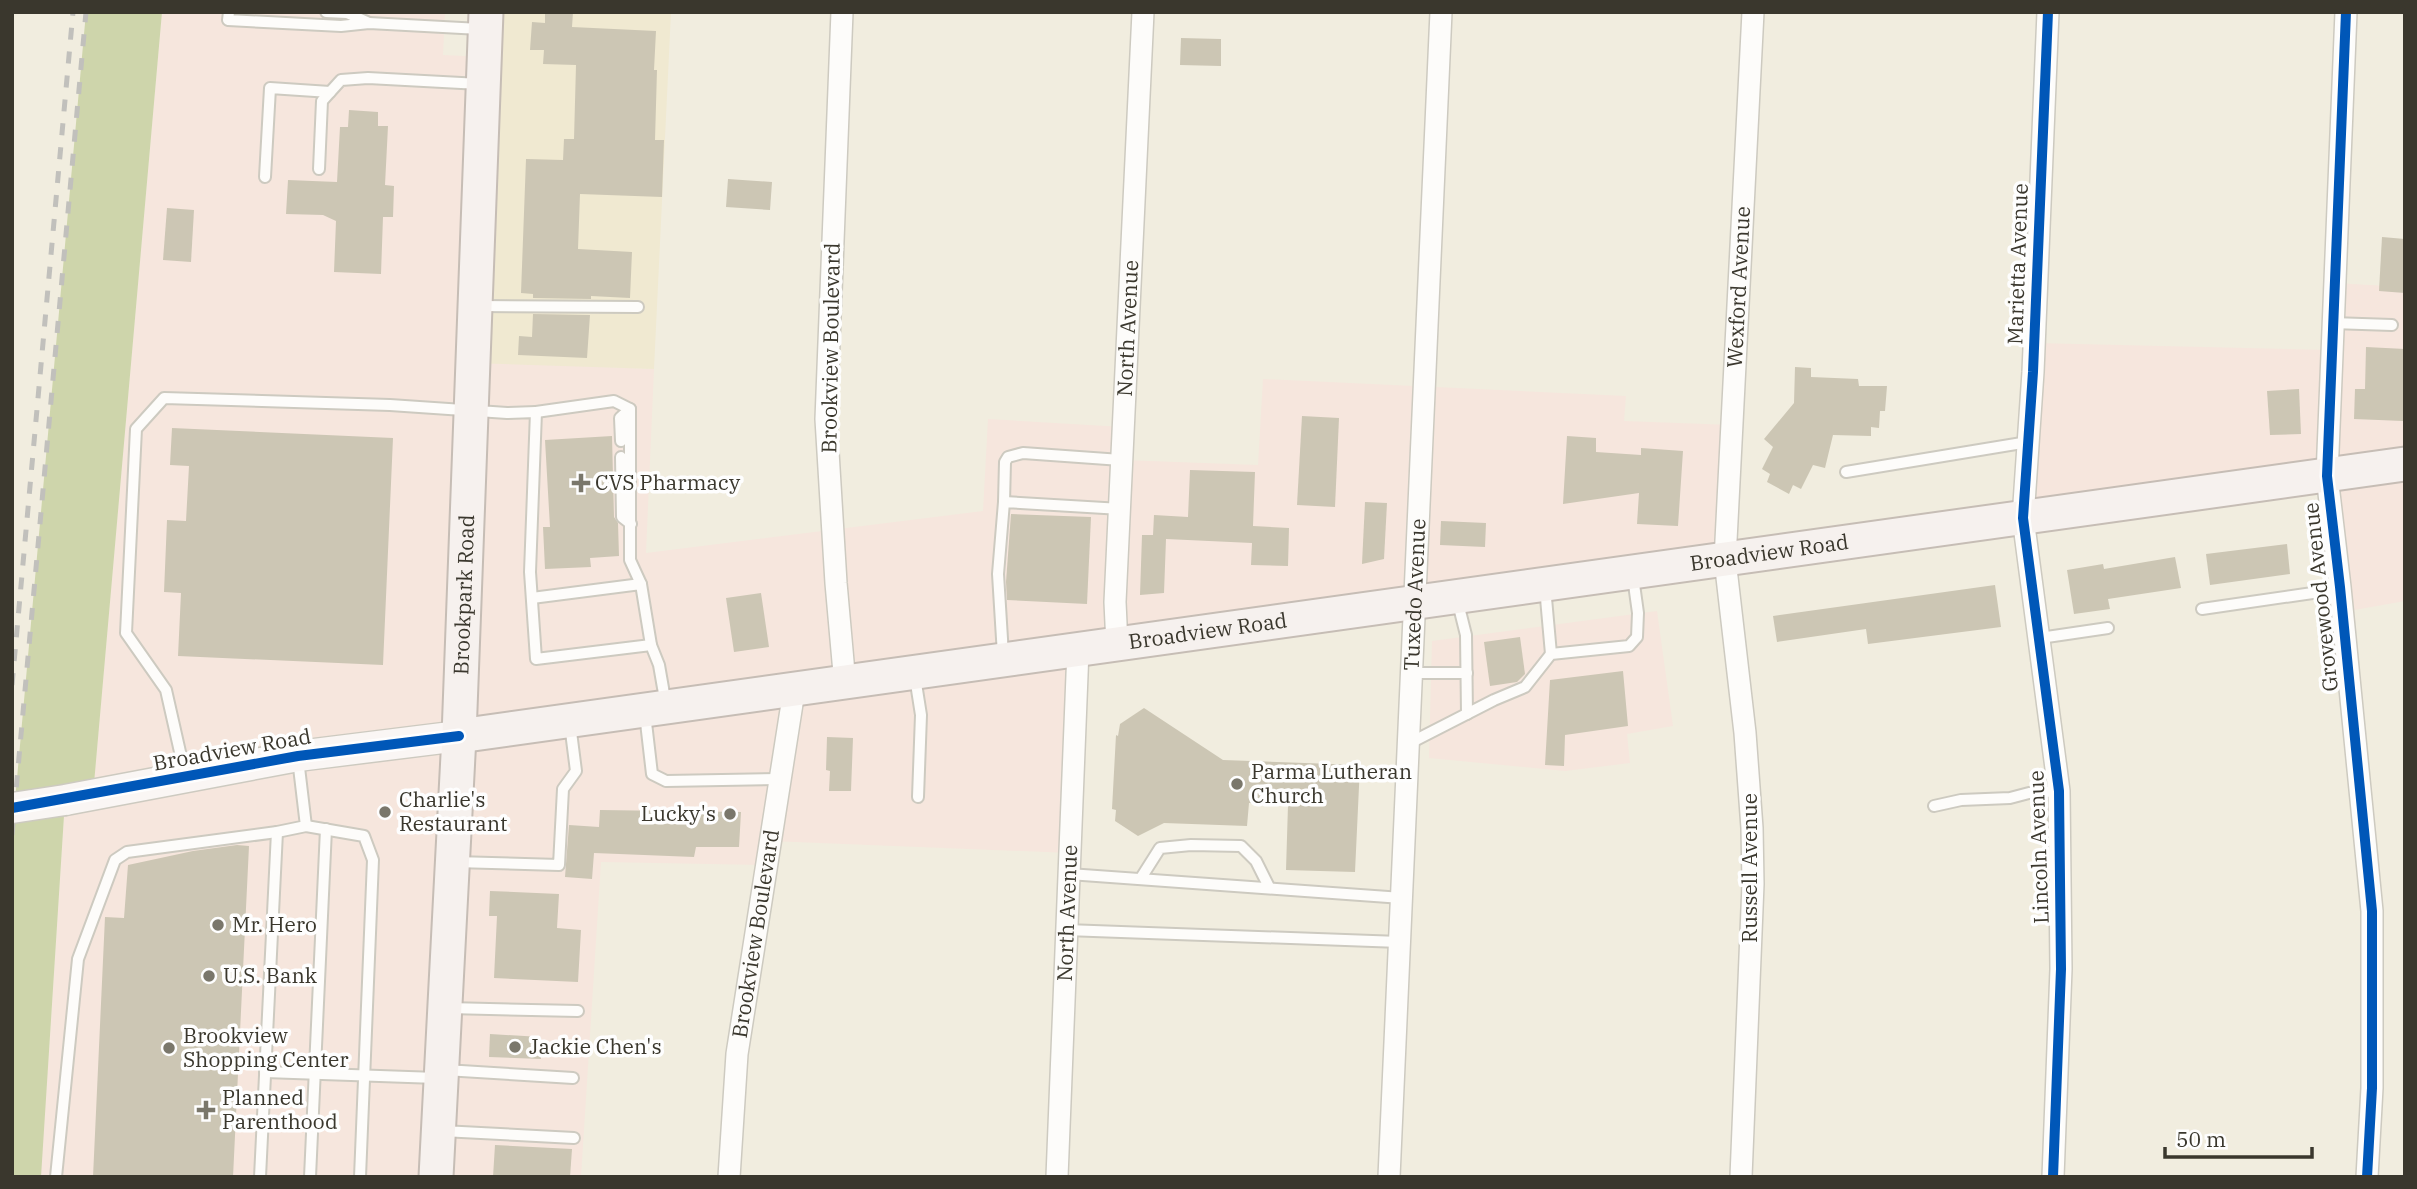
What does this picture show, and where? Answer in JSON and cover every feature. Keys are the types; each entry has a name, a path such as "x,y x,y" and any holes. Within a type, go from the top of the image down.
{"main road":[{"name":"Brookpark Road","path":"436,1177 459,736 486,21"},
{"name":"Broadview Road","path":"12,808 298,756 845,684 2405,464"}],"street":[{"name":"Brookview Boulevard","path":"842,12 826,419 835,583 845,684"},
{"name":"North Avenue","path":"1117,645 1115,602 1143,12"},
{"name":"Tuxedo Avenue","path":"1389,1177 1441,12"},
{"name":"Wexford Avenue","path":"1725,561 1753,12"},
{"name":"Marietta Avenue","path":"2022,518 2034,362 2048,12"},
{"name":"Grovewood Avenue","path":"2346,12 2327,476 2372,911 2372,1088 2367,1177"},
{"name":"Lincoln Avenue","path":"2022,518 2059,790 2061,969 2053,1177"},
{"name":"Russell Avenue","path":"1725,561 1745,733 1752,828 1752,897 1741,1177"},
{"name":"North Avenue","path":"1057,1177 1078,650"},
{"name":"Brookview Boulevard","path":"729,1177 737,1054 794,691"}],"lane":[{"path":"229,12 228,20 341,26 486,21"},
{"path":"326,12 347,13 369,23"},
{"path":"319,169 322,101 341,80 484,84"},
{"path":"265,177 270,88 330,92"},
{"path":"476,306 638,307"},
{"path":"2332,323 2392,325"},
{"path":"186,777 166,690 126,633 136,429 164,398 390,405 507,413 536,412 614,401 630,409"},
{"path":"621,441 620,418 630,409"},
{"path":"630,409 630,560 641,584 652,645 659,665 652,774 666,781 780,779"},
{"path":"536,412 530,572 536,659 652,645"},
{"path":"1846,472 2028,442"},
{"path":"1004,661 998,574 1005,462 1008,457 1023,453 1121,460"},
{"path":"621,457 622,517 631,524"},
{"path":"1004,502 1121,509"},
{"path":"1551,654 1629,646 1637,637 1638,613 1632,573"},
{"path":"532,598 641,584"},
{"path":"1408,744 1525,687 1551,654 1545,585"},
{"path":"2202,609 2340,589"},
{"path":"1456,596 1466,635 1467,714"},
{"path":"2040,638 2108,628"},
{"path":"1412,673 1466,673"},
{"path":"915,674 921,715 918,797"},
{"path":"453,862 559,865 563,789 576,771 570,722"},
{"path":"298,756 306,825"},
{"path":"1934,806 1961,800 2010,798 2059,790"},
{"path":"56,1177 78,958 115,860 127,852 277,832 306,825 364,836 373,860 360,1177"},
{"path":"310,1177 326,829"},
{"path":"260,1177 277,832"},
{"path":"1141,878 1160,848 1191,845 1241,846 1256,862 1269,887"},
{"path":"1069,874 1402,898"},
{"path":"1066,929 1400,942"},
{"path":"445,1007 578,1011"},
{"path":"265,1072 573,1078"},
{"path":"439,1131 573,1138"}],"shaded area":[{"path":"162,12 445,12 443,55 485,57 473,362 654,369 646,553 983,511 988,419 1123,427 1122,460 1258,465 1263,379 1626,396 1624,421 1732,425 1725,560 1078,650 1070,853 770,841 766,865 601,862 581,1177 39,1177 65,800 93,794"},
{"path":"487,12 671,12 654,369 473,363"},
{"path":"2334,283 2405,287 2405,601 2343,612 2327,476 2023,518 2035,343 2330,350"},
{"path":"1657,611 1673,726 1627,734 1630,763 1565,771 1429,758 1432,641"}],"green space":[{"path":"86,12 162,12 93,795 65,800 41,1177 12,1177 12,834"}],"building":[{"path":"545,12 573,12 572,27 656,31 655,140 664,140 662,197 580,194 578,249 632,252 630,298 533,298 533,294 521,293 526,159 563,160 564,139 574,139 576,65 543,64 544,50 530,50 532,22 545,23"},
{"path":"1181,38 1221,39 1221,66 1180,65"},
{"path":"349,110 378,112 378,126 388,126 385,185 394,186 393,217 383,217 381,274 334,272 336,221 323,215 286,214 288,180 337,182 340,127 348,127"},
{"path":"728,179 772,182 770,210 726,207"},
{"path":"167,208 194,210 191,262 163,260"},
{"path":"2382,237 2405,239 2405,293 2379,291"},
{"path":"533,314 590,315 587,358 518,355 519,336 532,337"},
{"path":"2366,347 2405,349 2403,421 2354,419 2355,389 2365,389"},
{"path":"1795,367 1811,368 1811,377 1858,379 1859,386 1887,386 1885,411 1880,411 1879,428 1871,427 1871,436 1833,435 1825,468 1813,465 1801,489 1793,485 1789,494 1767,482 1770,474 1762,469 1773,447 1764,439 1794,403"},
{"path":"2299,389 2301,434 2270,435 2267,391"},
{"path":"1302,416 1339,418 1335,507 1297,505"},
{"path":"172,428 393,438 383,665 178,656 181,593 164,592 167,520 186,521 189,466 170,465"},
{"name":"CVS Pharmacy","path":"612,436 614,517 618,523 619,556 590,558 591,567 545,569 543,527 550,527 545,440"},
{"path":"1567,436 1596,438 1596,452 1641,455 1641,448 1683,451 1678,526 1637,524 1639,493 1563,504"},
{"path":"1190,470 1255,472 1253,526 1289,528 1288,566 1251,565 1252,543 1166,539 1164,593 1140,595 1142,535 1153,535 1154,515 1188,517"},
{"path":"1365,502 1387,503 1384,559 1362,564"},
{"path":"1011,514 1091,517 1087,604 1007,600"},
{"path":"1441,521 1486,523 1485,547 1440,545"},
{"path":"2287,544 2290,574 2210,585 2206,554"},
{"path":"2175,557 2181,588 2108,599 2110,609 2074,614 2067,570 2103,564 2104,569"},
{"path":"1995,585 2001,627 1868,644 1866,629 1777,642 1773,616"},
{"path":"761,593 769,647 734,652 726,598"},
{"path":"1520,637 1525,674 1517,682 1490,686 1484,642"},
{"path":"1623,671 1628,726 1565,735 1564,766 1545,765 1550,680"},
{"name":"Parma Lutheran Church","path":"1144,708 1223,760 1360,765 1355,872 1286,870 1288,805 1249,803 1247,826 1164,823 1138,836 1115,821 1116,810 1112,809 1116,735 1118,736 1120,724"},
{"path":"827,737 853,738 851,791 829,791 830,771 826,770"},
{"path":"600,810 741,812 739,847 696,847 694,857 594,853 592,879 565,877 569,825 599,827"},
{"name":"Brookview Shopping Center","path":"237,845 249,846 233,1177 93,1177 105,917 124,918 128,865"},
{"path":"490,891 559,894 557,928 581,930 578,982 494,978 497,916 489,916"},
{"name":"Jackie Chen's","path":"490,1034 541,1037 541,1059 489,1057"},
{"path":"495,1145 572,1149 570,1177 493,1177"}],"railway":[{"path":"12,685 73,12"},
{"path":"12,835 86,12"}],"cycle path":[{"path":"2048,12 2033,372 2023,518 2059,791 2061,969 2053,1177"},
{"path":"2346,12 2327,476 2372,911 2372,1088 2367,1177"},
{"path":"12,808 298,756 459,736"}],"place":[{"name":"CVS Pharmacy","path":"581,483"},
{"name":"Parma Lutheran Church","path":"1237,784"},
{"name":"Charlie's Restaurant","path":"385,812"},
{"name":"Lucky's","path":"730,814"},
{"name":"Mr. Hero","path":"218,925"},
{"name":"U.S. Bank","path":"209,976"},
{"name":"Jackie Chen's","path":"515,1047"},
{"name":"Brookview Shopping Center","path":"169,1048"},
{"name":"Planned Parenthood","path":"206,1110"}]}
